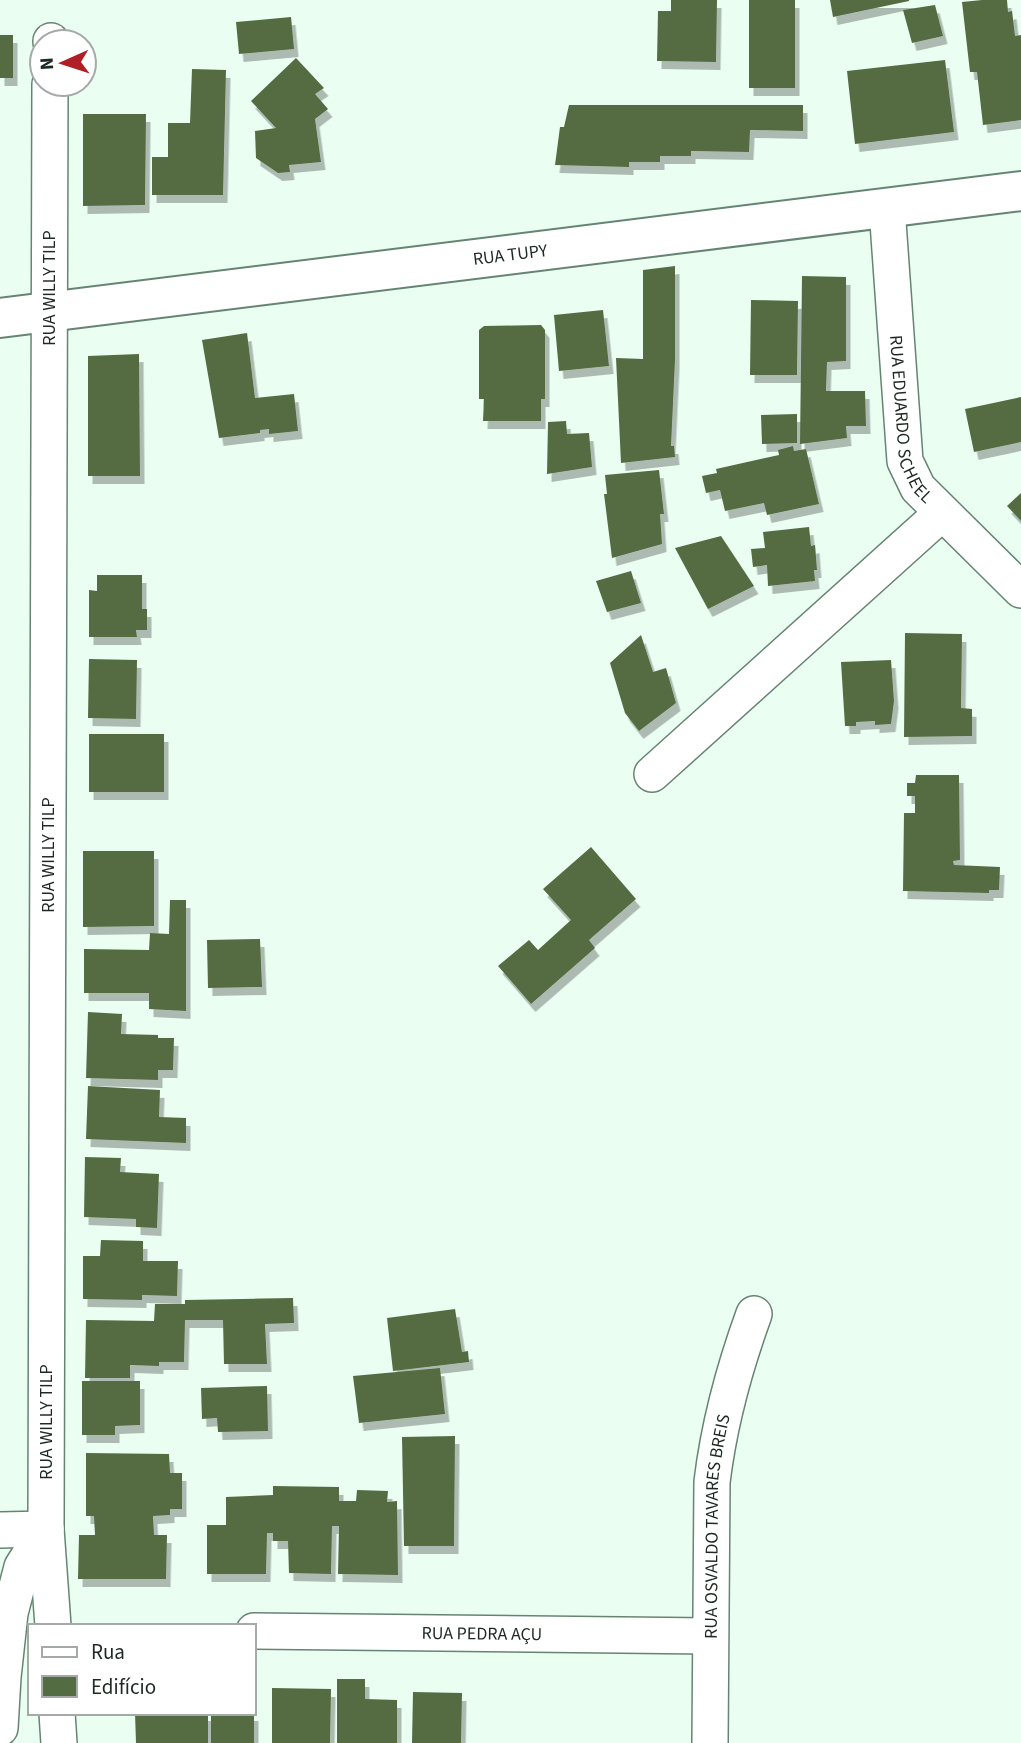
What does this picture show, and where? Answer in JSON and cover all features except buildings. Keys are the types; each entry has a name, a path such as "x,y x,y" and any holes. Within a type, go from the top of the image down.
{"main road":[{"name":"RUA TUPY","path":"0,318 1021,191"}],"street":[{"name":"RUA WILLY TILP","path":"50,98 46,1529 53,1624"},
{"name":"RUA EDUARDO SCHEEL","path":"887,208 905,461 918,488 1021,590"},
{"path":"652,774 942,513"},
{"name":"RUA OSVALDO TAVARES BREIS","path":"710,1743 712,1482 717,1442 738,1359 754,1314"},
{"path":"0,1530 46,1529"},
{"path":"0,1728 2,1677 10,1613 22,1567 46,1529"},
{"name":"RUA PEDRA AÇU","path":"256,1631 710,1636"},
{"path":"57,1715 59,1743"}]}
